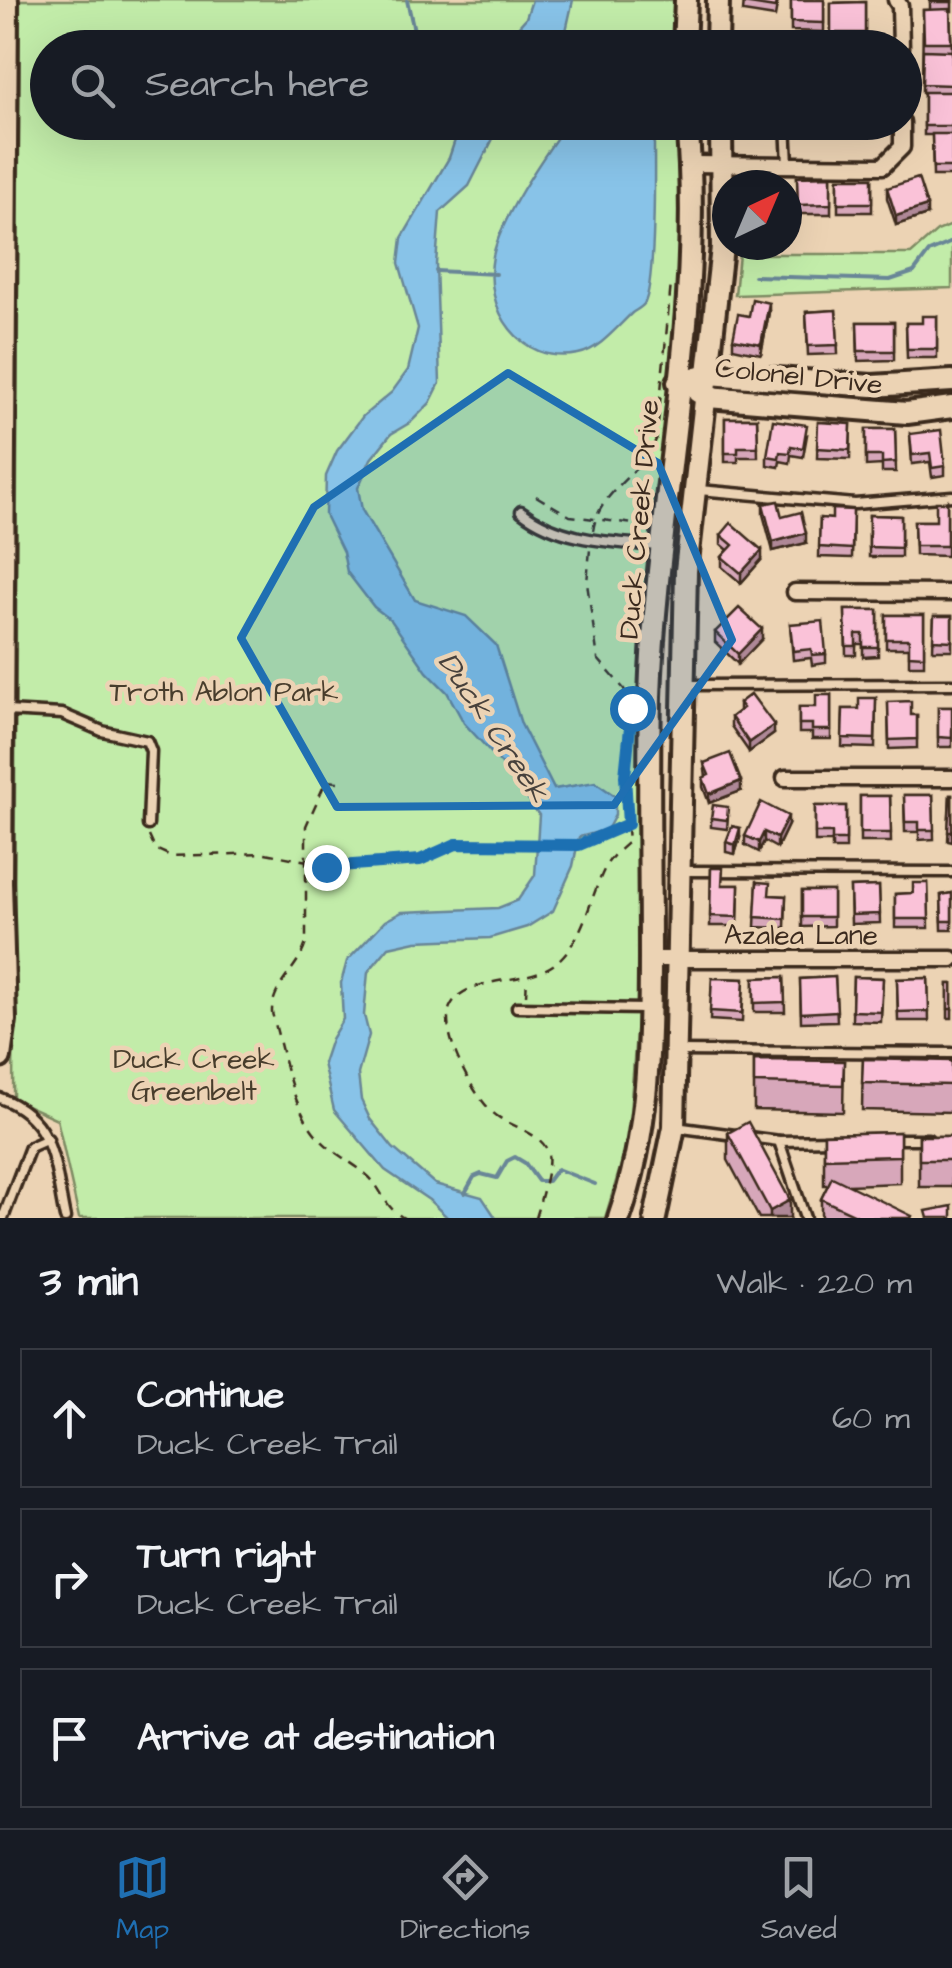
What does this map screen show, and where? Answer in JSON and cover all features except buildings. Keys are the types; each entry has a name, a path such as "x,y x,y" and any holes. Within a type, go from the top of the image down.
{"main road":[{"path":"685,30 686,0"},
{"path":"717,30 718,0"},
{"path":"0,1057 5,1020 0,800 5,1"},
{"name":"Duck Creek Drive","path":"619,1218 633,1176 648,1084 650,698 660,546 692,260 689,140"},
{"name":"Duck Creek Drive","path":"655,1218 674,1127 686,571 722,248 722,140"},
{"name":"Colonel Drive","path":"678,382 709,374 872,386 952,381"},
{"name":"Colonel Drive","path":"678,382 708,397 907,413 952,408"}],"street":[{"path":"896,0 900,6 901,30"},
{"path":"691,164 884,166 902,147 902,140"},
{"path":"796,592 952,594"},
{"path":"785,778 952,778"},
{"name":"Azalea Lane","path":"650,959 952,960"}],"lane":[{"path":"787,140 788,165"},
{"path":"694,490 855,504 952,496"},
{"path":"521,510 553,530 592,540 660,546"},
{"path":"682,685 952,684"},
{"path":"1,715 62,714 102,731 147,741 151,751 148,825"},
{"path":"679,871 952,872"},
{"path":"521,1006 650,1009"},
{"path":"676,1051 952,1052"},
{"path":"0,1098 24,1110 40,1124 48,1138 65,1218"},
{"path":"674,1127 779,1141 845,1140"},
{"path":"3,1218 30,1147 48,1138"},
{"path":"881,1140 934,1139"},
{"path":"779,1141 805,1218"}],"path":[{"path":"535,1218 547,1168 547,1150 484,1102 448,1035 447,1018 458,995 478,986 527,977 545,970 564,954 580,929 606,866 628,842 625,776 632,708 624,689 598,658 587,583 594,521 613,490 652,450 658,434 673,274"},
{"path":"652,450 655,461"},
{"path":"536,496 560,512 594,521 649,526"},
{"path":"338,782 326,781 308,816 306,943 272,1000 272,1012 302,1116 321,1140 370,1178 388,1208 404,1218"},
{"path":"148,825 150,844 160,854 249,852 339,868 420,860 456,844 579,845 628,824"},
{"path":"521,1006 527,977"}],"highlighted area":[{"path":"508,373 658,463 732,640 614,805 337,807 241,638 314,507"}],"green space":[{"path":"20,0 681,0 679,30 30,30 30,140 681,140 685,190 678,301 648,566 640,773 638,1005 628,1141 605,1218 79,1218 57,1119 13,1099"},
{"path":"952,225 952,288 735,295 738,260 802,260 802,254 911,254 937,231"}],"water":[{"path":"532,0 573,0 566,30 515,30 526,18"},
{"name":"Duck Creek","path":"455,140 492,140 469,186 440,212 436,264 440,383 430,403 411,422 391,434 371,459 358,488 362,510 415,600 466,616 496,645 521,724 554,789 595,782 615,796 615,815 607,830 579,837 573,866 553,911 527,927 490,938 416,941 389,947 368,972 364,1015 369,1035 358,1074 361,1100 370,1119 393,1148 435,1184 482,1197 496,1218 448,1218 385,1170 334,1110 323,1063 343,1019 341,983 347,961 385,921 402,912 498,908 518,900 535,875 539,815 509,772 464,723 447,692 427,672 391,620 374,607 347,572 343,552 325,515 326,476 337,451 363,416 392,392 408,370 418,328 399,263 402,238 449,158"},
{"path":"556,140 652,140 654,144 654,228 648,293 644,304 607,337 578,354 557,355 523,342 500,313 494,295 493,256 524,187"}],"waterway":[{"path":"407,0 414,30"},
{"path":"754,276 890,280 914,272 929,252 952,242"},
{"path":"436,271 496,274"},
{"path":"465,1193 474,1177 481,1174 497,1178 507,1161 515,1157 525,1163 538,1181 548,1181 557,1169 595,1184"}],"route":[{"path":"326,867 420,860 456,844 579,845 628,824 624,789 632,708"}],"park label":[{"name":"Troth Ablon Park","path":"224,691"},
{"name":"Duck Creek Greenbelt","path":"194,1074"}]}
